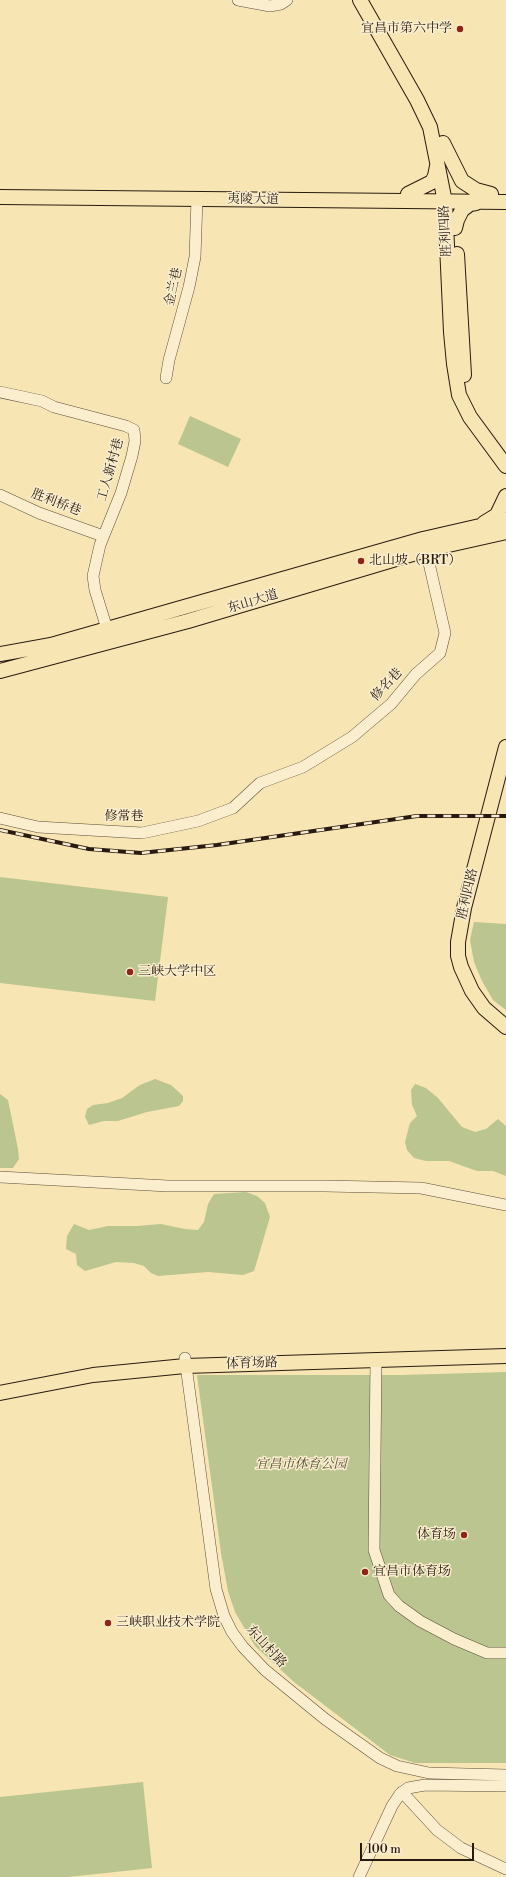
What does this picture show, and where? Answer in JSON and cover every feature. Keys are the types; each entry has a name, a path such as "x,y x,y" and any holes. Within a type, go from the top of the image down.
{"main road":[{"name":"胜利四路","path":"360,0 417,100 430,127 438,164 449,198"},
{"name":"胜利四路","path":"369,0 428,103 443,143 464,377 470,404 506,453"},
{"path":"443,143 462,180 476,190 490,194"},
{"path":"438,164 432,182 410,198 429,208 451,229 462,210 470,204 478,202"},
{"name":"夷陵大道","path":"0,192 410,198"},
{"name":"夷陵大道","path":"0,197 197,199 449,198 506,194"},
{"name":"夷陵大道","path":"449,198 478,202 506,202"},
{"name":"胜利四路","path":"451,229 451,332 459,395 470,417 506,466"},
{"path":"479,525 497,515 506,496"},
{"name":"东山大道","path":"0,671 107,629 271,581 479,525 506,520"},
{"name":"东山大道","path":"0,654 52,651 188,621 426,550 506,532"},
{"path":"0,659 45,649 52,651"},
{"path":"0,668 52,651"},
{"name":"胜利四路","path":"506,747 464,908 458,942 458,956 461,968 472,991 484,1008 506,1027"},
{"name":"胜利四路","path":"506,772 469,910 464,941 465,960 474,982 487,1002 506,1018"},
{"name":"体育场路","path":"0,1386 94,1367 185,1362 506,1350"},
{"name":"体育场路","path":"0,1393 93,1375 185,1362 376,1360 506,1356"}],"street":[{"path":"238,0 270,6 281,4 287,0"},
{"name":"金兰巷","path":"166,378 169,360 189,286 195,257 197,199"},
{"name":"工人新村巷","path":"0,392 42,401 54,407 126,426 134,430 135,440 132,456 121,493 103,536 93,576 95,590 107,629"},
{"name":"胜利桥巷","path":"0,495 39,513 103,536"},
{"name":"修名巷","path":"260,783 303,767 352,737 391,704 416,674 440,653 445,633 426,550"},
{"name":"修常巷","path":"0,818 38,827 142,833 198,820 233,808 260,783"},
{"path":"0,1177 168,1186 325,1186 421,1188 506,1205"},
{"path":"376,1360 374,1550 389,1595 399,1606 420,1621 454,1639 487,1653 506,1653"},
{"name":"东山村路","path":"185,1362 216,1590 224,1616 232,1632 243,1647 265,1670 325,1719 380,1758 392,1763 429,1773 506,1775"},
{"path":"359,1877 392,1806 402,1792 408,1788 425,1785 506,1786"},
{"path":"402,1792 437,1830 461,1848 506,1869"}],"green space":[{"path":"190,416 241,439 228,467 178,444"},
{"path":"0,877 168,897 155,1001 0,983"},
{"path":"474,922 506,924 506,1010 493,1000 482,981 474,962 470,940"},
{"path":"155,1079 171,1085 183,1096 183,1101 179,1106 147,1112 118,1121 104,1121 89,1125 85,1117 87,1109 93,1105 108,1103 122,1098 140,1085"},
{"path":"415,1084 426,1088 438,1098 462,1127 475,1132 486,1129 498,1119 506,1126 506,1176 493,1171 477,1171 449,1161 426,1161 414,1158 407,1150 405,1142 410,1123 417,1116 412,1105 411,1090"},
{"path":"0,1094 8,1100 18,1149 19,1159 13,1168 0,1168"},
{"path":"246,1192 257,1196 265,1203 270,1217 254,1271 243,1275 208,1272 158,1276 151,1273 144,1266 134,1263 116,1262 85,1271 77,1265 76,1254 66,1249 67,1236 74,1224 89,1230 108,1226 161,1224 198,1230 204,1222 208,1204 214,1194"},
{"name":"宜昌市体育场","path":"506,1372 506,1763 415,1763 390,1755 294,1682 255,1646 235,1612 228,1591 221,1553 197,1375 402,1375"},
{"path":"143,1782 152,1868 68,1877 0,1877 0,1797"}],"railway":[{"path":"0,830 89,849 141,853 217,845 417,816 506,816"}],"place":[{"name":"宜昌市第六中学","path":"460,29"},
{"name":"北山坡（BRT）","path":"361,561"},
{"name":"三峡大学中区","path":"130,972"},
{"name":"体育场","path":"464,1535"},
{"name":"宜昌市体育场","path":"365,1572"},
{"name":"三峡职业技术学院","path":"108,1623"}],"park label":[{"name":"宜昌市体育公园","path":"301,1465"}]}
